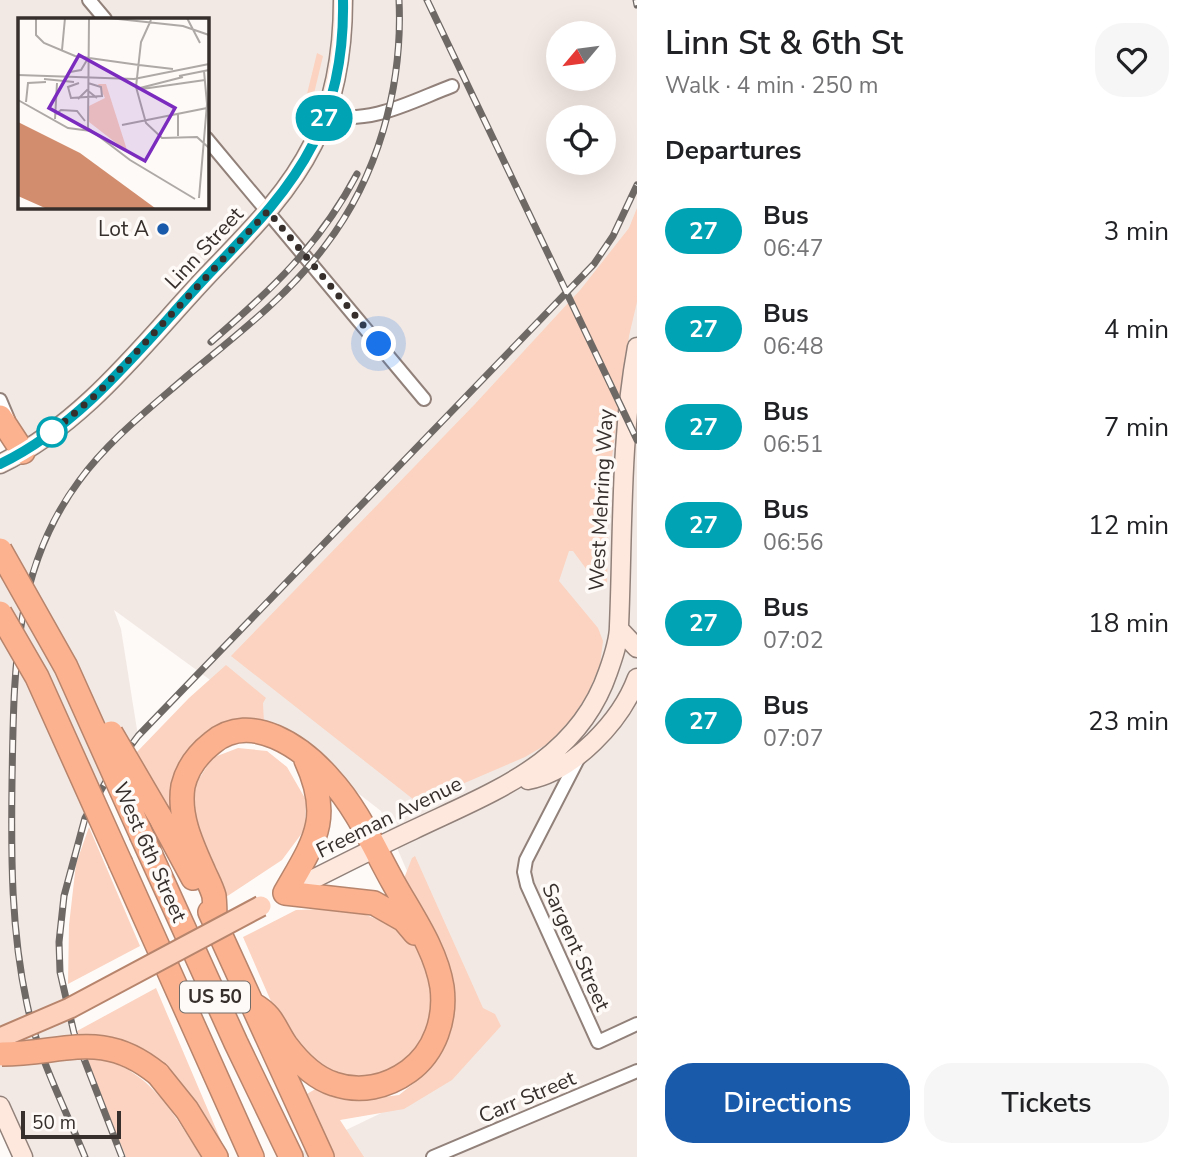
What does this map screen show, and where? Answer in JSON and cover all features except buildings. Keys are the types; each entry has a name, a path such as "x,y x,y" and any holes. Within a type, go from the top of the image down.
{"highway":[{"path":"0,417 23,452"},
{"name":"West 6th Street","path":"0,550 66,667 236,1043 291,1157"},
{"name":"West 6th Street","path":"0,613 42,688 252,1157"},
{"path":"66,667 88,693 159,815 215,923 322,1157"},
{"path":"215,923 214,895 184,819 184,784 191,765 217,738 246,730 261,731 282,740 303,754 330,778 348,802 432,952 442,990 442,1006 439,1029 431,1048 418,1065 401,1077 370,1089 334,1084 316,1075 286,1045 267,1012 254,1005"},
{"path":"303,754 314,779 320,819 314,840 285,893 374,903 404,920 432,952"},
{"path":"1,1049 26,1054 67,1046 99,1047 144,1063 158,1074 187,1111 216,1157"}],"main road":[{"name":"Linn Street","path":"0,464 23,452 68,420 98,393 268,211 301,166 326,114 340,58 343,0"},
{"name":"West Mehring Way","path":"619,629 624,452 630,384 637,347"},
{"path":"619,629 637,648"},
{"name":"Freeman Avenue","path":"285,893 514,782 571,737 603,686 619,629"},
{"name":"Freeman Avenue","path":"514,782 535,778 581,754 631,699 637,678"},
{"path":"1,1049 70,1008 261,906"},
{"path":"0,1106 23,1157"}],"street":[{"path":"89,0 105,18"},
{"path":"326,114 344,118 369,116 452,86"},
{"path":"208,140 424,398"},
{"path":"0,400 23,452"},
{"name":"Sargent Street","path":"581,754 532,845 524,872 527,885 598,1041 637,1024"},
{"name":"Carr Street","path":"433,1157 637,1071"}],"shaded area":[{"path":"0,0 637,0 637,1157 290,1157 402,1103 471,1019 381,811 235,698 114,610 121,629 138,736 112,771 85,818 64,896 59,942 60,972 74,1033 122,1157 23,1157 0,1106 0,464 23,451 0,400"},
{"path":"317,53 323,56 312,102 305,102"},
{"path":"637,208 637,302 629,336 609,478 607,585 598,585 573,551 569,551 559,581 598,628 603,641 600,665 588,693 573,717 549,743 525,757 418,803 231,656 475,404 581,289 629,228"},
{"path":"226,665 266,698 263,703 264,724 214,732 177,828 134,755 189,698"},
{"path":"238,748 267,751 287,767 306,800 305,829 282,860 226,897 204,854 190,811 196,784 212,758"},
{"path":"89,827 140,946 68,984 69,925 76,864"},
{"path":"415,856 483,1008 495,1014 501,1026 452,1080 404,1109 340,1120 364,1157 332,1157 302,1097 317,1088 337,1098 369,1099 399,1095 428,1072 449,1033 453,993 403,881"},
{"path":"351,909 396,927 415,946 426,966 436,1008 432,1029 397,1074 347,1081 302,1055 270,999 243,937 296,910"},
{"path":"156,988 228,1157 223,1157 172,1080 149,1054 123,1042 78,1038 77,1031"},
{"path":"85,1057 125,1068 141,1079 168,1107 202,1157 126,1157"}],"railway":[{"path":"85,1157 45,1063 32,1024 15,921 12,838 14,702 16,663 29,588 57,515 91,466 116,438 277,299 310,265 344,219 373,161 383,130 397,65 399,0"},
{"path":"427,0 637,440"},
{"path":"636,0 637,5"},
{"path":"211,342 274,285 310,245 357,174"},
{"path":"122,1157 74,1033 60,972 59,942 64,896 85,818 112,771 138,736 594,264 613,236 637,185"}],"bus line":[{"name":"27","path":"0,464 49,435 98,393 245,237 285,189 313,143 328,109 340,58 343,0"}],"place":[{"name":"Lot A","path":"163,229"}],"route":[{"path":"52,432 49,435 98,393 268,211 379,344"}]}
